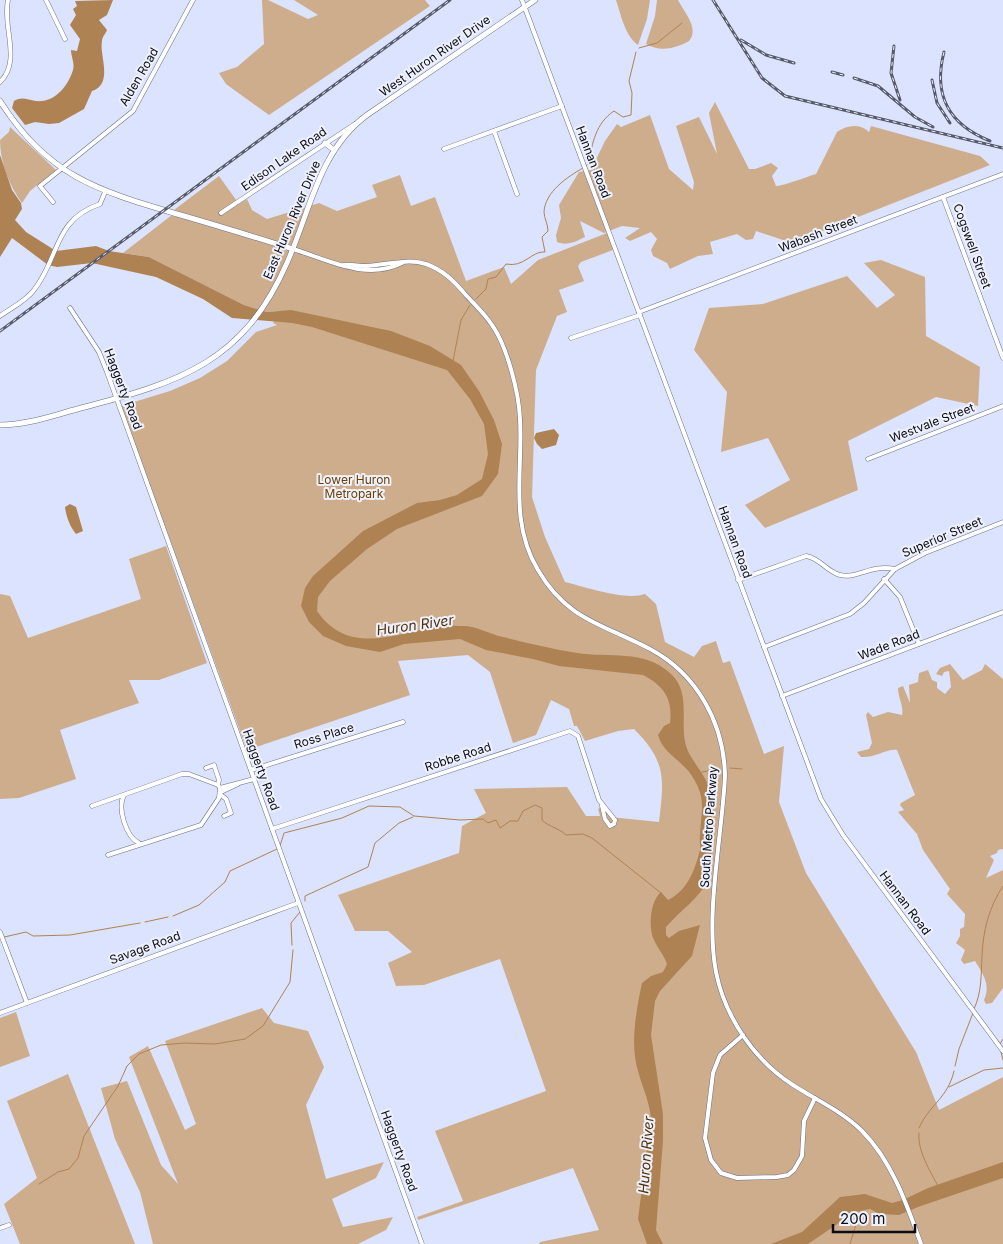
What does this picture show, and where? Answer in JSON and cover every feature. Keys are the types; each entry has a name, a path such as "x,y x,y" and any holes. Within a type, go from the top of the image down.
{"main road":[{"name":"West Huron River Drive","path":"358,122 535,0"},
{"path":"0,101 24,135 62,168 105,192 293,249"},
{"name":"East Huron River Drive","path":"0,425 29,422 156,387 186,375 216,356 247,327 266,302 293,249 321,173 334,150 338,138 358,122"},
{"path":"325,143 334,150"}],"street":[{"path":"0,82 7,74 11,60 6,21 8,0"},
{"path":"46,0 65,39"},
{"name":"Alden Road","path":"53,202 40,186 134,110 193,0"},
{"name":"Hannan Road","path":"522,0 812,778 832,820 1003,1051"},
{"path":"444,149 562,106"},
{"path":"494,130 517,194"},
{"name":"Edison Lake Road","path":"221,213 325,143 338,138"},
{"name":"Wabash Street","path":"571,338 640,314 1003,174"},
{"path":"0,316 29,296 39,283 60,236 75,216 86,208 100,204 105,192"},
{"name":"Cogswell Street","path":"943,198 1003,358"},
{"name":"South Metro Parkway","path":"293,249 344,265 366,266 404,262 424,264 447,275 492,324 500,339 520,415 518,502 521,527 528,550 543,579 562,601 582,617 649,648 672,664 693,685 712,715 720,740 724,768 713,926 713,954 723,995 743,1035 773,1069 848,1119 866,1136 885,1161 921,1244"},
{"name":"Haggerty Road","path":"70,308 99,352 117,398 422,1244"},
{"name":"Westvale Street","path":"868,459 1003,406"},
{"name":"Superior Street","path":"764,648 850,614 864,603 895,569 925,553 1003,522"},
{"path":"738,580 806,556 814,558 840,575 848,575 882,566 895,569"},
{"path":"735,572 746,576"},
{"path":"884,580 900,597 919,644"},
{"name":"Wade Road","path":"782,696 1003,612"},
{"name":"Ross Place","path":"251,770 402,722"},
{"name":"Robbe Road","path":"272,829 570,731 578,736 607,824 610,826 614,824 615,820 602,806"},
{"path":"206,768 214,765 220,790 226,799 231,814 224,816"},
{"path":"92,806 184,773 220,790 254,779"},
{"path":"108,855 139,843 155,841 202,825 220,790"},
{"path":"124,796 121,807 125,821 131,836 139,843"},
{"name":"Savage Road","path":"0,1013 298,903"},
{"path":"0,932 27,1003"},
{"path":"743,1035 724,1050 718,1058 713,1073 705,1138 711,1160 721,1173 737,1178 788,1175 794,1170 802,1156 804,1121 815,1098"},
{"path":"0,1228 8,1225"}],"green space":[{"path":"262,0 268,0 308,19 318,15 294,0 425,0 430,6 269,115 226,84 219,73 237,67 264,44"},
{"path":"616,0 650,0 647,19 638,45 627,31"},
{"path":"657,0 678,0 692,26 692,36 689,41 667,49 656,48 646,44 655,16"},
{"path":"715,102 749,169 755,169 771,163 778,168 772,176 776,186 816,174 837,132 853,126 862,127 869,132 871,126 980,156 990,165 792,243 756,231 753,239 746,240 737,234 710,242 713,254 698,256 670,269 667,263 653,256 651,250 657,239 651,232 630,241 625,238 640,228 622,226 604,233 580,221 585,237 574,242 557,242 556,235 561,218 559,205 579,172 591,170 605,141 617,124 621,127 650,115 669,169 693,190 694,182 676,126 699,117 717,154 709,113"},
{"path":"10,127 56,170 30,191 22,203 9,181 0,148 0,140 9,132"},
{"name":"Lower Huron Metropark","path":"400,175 411,206 435,197 466,281 504,267 511,284 538,260 607,233 613,250 581,262 578,266 584,281 559,290 567,312 557,316 536,370 532,497 545,537 565,582 616,595 637,596 645,594 656,604 665,642 694,657 702,646 716,641 723,663 730,661 764,754 784,746 779,802 806,873 916,1052 939,1110 1003,1077 1003,1244 539,1244 540,1242 599,1230 573,1168 418,1220 417,1217 463,1201 435,1131 546,1091 500,959 424,985 396,986 388,963 412,952 388,931 355,931 338,895 459,853 462,826 486,813 474,789 567,787 586,816 600,816 598,809 601,807 600,804 604,802 610,817 659,822 662,782 658,762 653,751 634,729 618,731 585,741 577,726 574,726 569,709 551,700 536,735 513,743 490,672 468,655 398,661 410,695 247,750 121,406 170,391 200,378 227,361 256,332 277,325 273,323 279,311 267,312 244,305 149,257 123,253 177,211 174,210 219,176 239,204 247,199 252,210 267,219 319,203 337,211 377,197 372,185"},
{"path":"881,260 925,277 926,336 980,367 978,406 936,397 848,441 858,490 765,528 745,505 790,480 768,438 721,452 727,392 694,350 709,308 763,304 847,276 877,308 895,295 864,263"},
{"path":"166,546 207,663 159,680 129,680 139,703 60,730 76,779 19,798 0,799 0,594 10,596 28,638 141,599 129,559"},
{"path":"950,664 963,680 982,670 985,664 1003,679 1003,849 990,856 994,860 986,878 1003,870 1003,988 992,1003 986,1004 984,1000 987,989 983,975 975,961 964,964 961,960 965,950 956,943 960,936 960,929 964,927 965,914 947,894 950,889 923,850 917,834 898,812 904,810 900,805 901,803 915,795 897,750 889,750 866,757 861,757 857,752 869,749 872,743 866,715 868,712 873,717 888,712 902,715 898,688 903,686 910,703 909,685 918,682 919,673 928,670 932,680 937,682 937,688 945,694 951,687 949,671 944,672 942,676 936,674 940,668"},
{"path":"262,1008 274,1023 308,1031 324,1067 306,1105 326,1179 384,1162 376,1178 332,1199 343,1227 393,1217 386,1230 358,1244 153,1244 140,1192 115,1139 101,1088 127,1081 161,1165 178,1184 129,1057 148,1046 185,1130 196,1124 165,1041"},
{"path":"16,1012 30,1056 0,1067 0,1018"},
{"path":"68,1074 135,1244 20,1244 4,1204 37,1178 7,1101"}],"shaded area":[{"path":"113,0 107,15 99,20 107,30 102,41 104,76 99,87 92,91 84,109 59,123 35,122 25,125 12,108 14,101 23,99 43,101 49,99 60,92 71,76 74,65 71,50 77,51 80,39 70,25 76,15 73,9 77,6 75,1"},
{"path":"0,155 12,190 21,203 22,209 15,220 26,232 56,251 96,246 109,251 149,257 244,305 267,312 291,310 391,331 430,346 461,365 479,391 494,420 502,444 498,474 482,496 397,529 367,549 330,581 318,597 317,611 330,625 344,634 358,638 390,636 441,626 468,626 498,636 558,650 638,657 660,665 677,682 682,692 686,745 710,790 712,851 710,875 705,887 666,927 666,935 669,938 679,931 700,925 692,956 660,991 655,1001 651,1035 663,1114 663,1141 656,1230 663,1244 647,1244 638,1219 651,1118 636,1065 634,1048 635,1030 642,983 651,976 663,972 667,964 652,935 652,908 657,896 661,892 668,900 675,896 693,872 700,848 702,805 697,784 688,770 660,742 658,735 664,726 670,723 671,714 666,694 643,675 559,666 486,650 460,639 404,644 380,652 346,646 323,636 309,622 301,606 305,588 313,576 363,531 417,503 440,500 457,495 482,479 488,454 484,424 470,399 447,370 312,327 292,323 232,318 203,299 156,277 92,263 57,267 48,265 12,238 0,257"},
{"path":"554,429 559,435 556,445 542,449 534,438 536,433"},
{"path":"70,504 76,507 83,531 76,534 67,518 65,507"},
{"path":"1003,1162 1003,1178 899,1215 880,1214 870,1209 855,1212 808,1244 771,1244 802,1232 840,1197 865,1194 892,1203 928,1188"}],"waterway":[{"path":"639,48 657,43 682,23"},
{"path":"586,166 589,163 596,134 603,121 614,111 623,117 631,115 632,93 629,81 636,52"},
{"path":"476,299 486,289 488,279 496,277 506,264 518,264 540,252 545,252 542,237 548,231 544,212 548,198 558,186 583,168"},
{"path":"453,361 461,320 470,305"},
{"path":"730,768 742,769"},
{"path":"702,772 719,769"},
{"path":"280,846 284,833 342,818 369,806 400,807 414,816 460,820 483,819 488,823 496,820 500,828 510,821 518,821 523,811 535,805 542,808 542,820 566,835 583,834 592,838 661,893"},
{"path":"305,901 305,896 368,867 375,843 399,823 413,817"},
{"path":"173,916 199,905 225,882 230,871 277,849"},
{"path":"974,1009 980,990 985,928 990,911 1003,886"},
{"path":"292,945 291,923 300,912"},
{"path":"145,922 168,917"},
{"path":"0,938 26,932 33,936 70,935 140,923"},
{"path":"39,1184 58,1172 69,1169 78,1158 84,1136 118,1086 127,1066 139,1054 161,1045 185,1043 215,1044 245,1039 263,1026 290,982 293,950"},
{"path":"955,1066 959,1049 973,1013"},
{"path":"1000,1044 1003,1039"},
{"path":"1001,1052 1003,1060"},
{"path":"949,1087 984,1070 1003,1068"},
{"path":"919,1128 928,1113 943,1095 954,1071"},
{"path":"919,1133 922,1153 938,1186"},
{"path":"850,1244 861,1208"}],"railway":[{"path":"0,331 450,0"},
{"path":"713,0 762,78 785,96 1003,148"},
{"path":"741,40 766,55 794,63"},
{"path":"894,46 891,73 900,100"},
{"path":"944,52 941,82 947,106 954,117 964,126 990,141"},
{"path":"832,72 843,75"},
{"path":"854,78 878,86 915,117 933,127"},
{"path":"932,80 937,103 950,123"}],"water label":[{"name":"Huron River","path":"415,625"},
{"name":"Huron River","path":"646,1155"}]}
